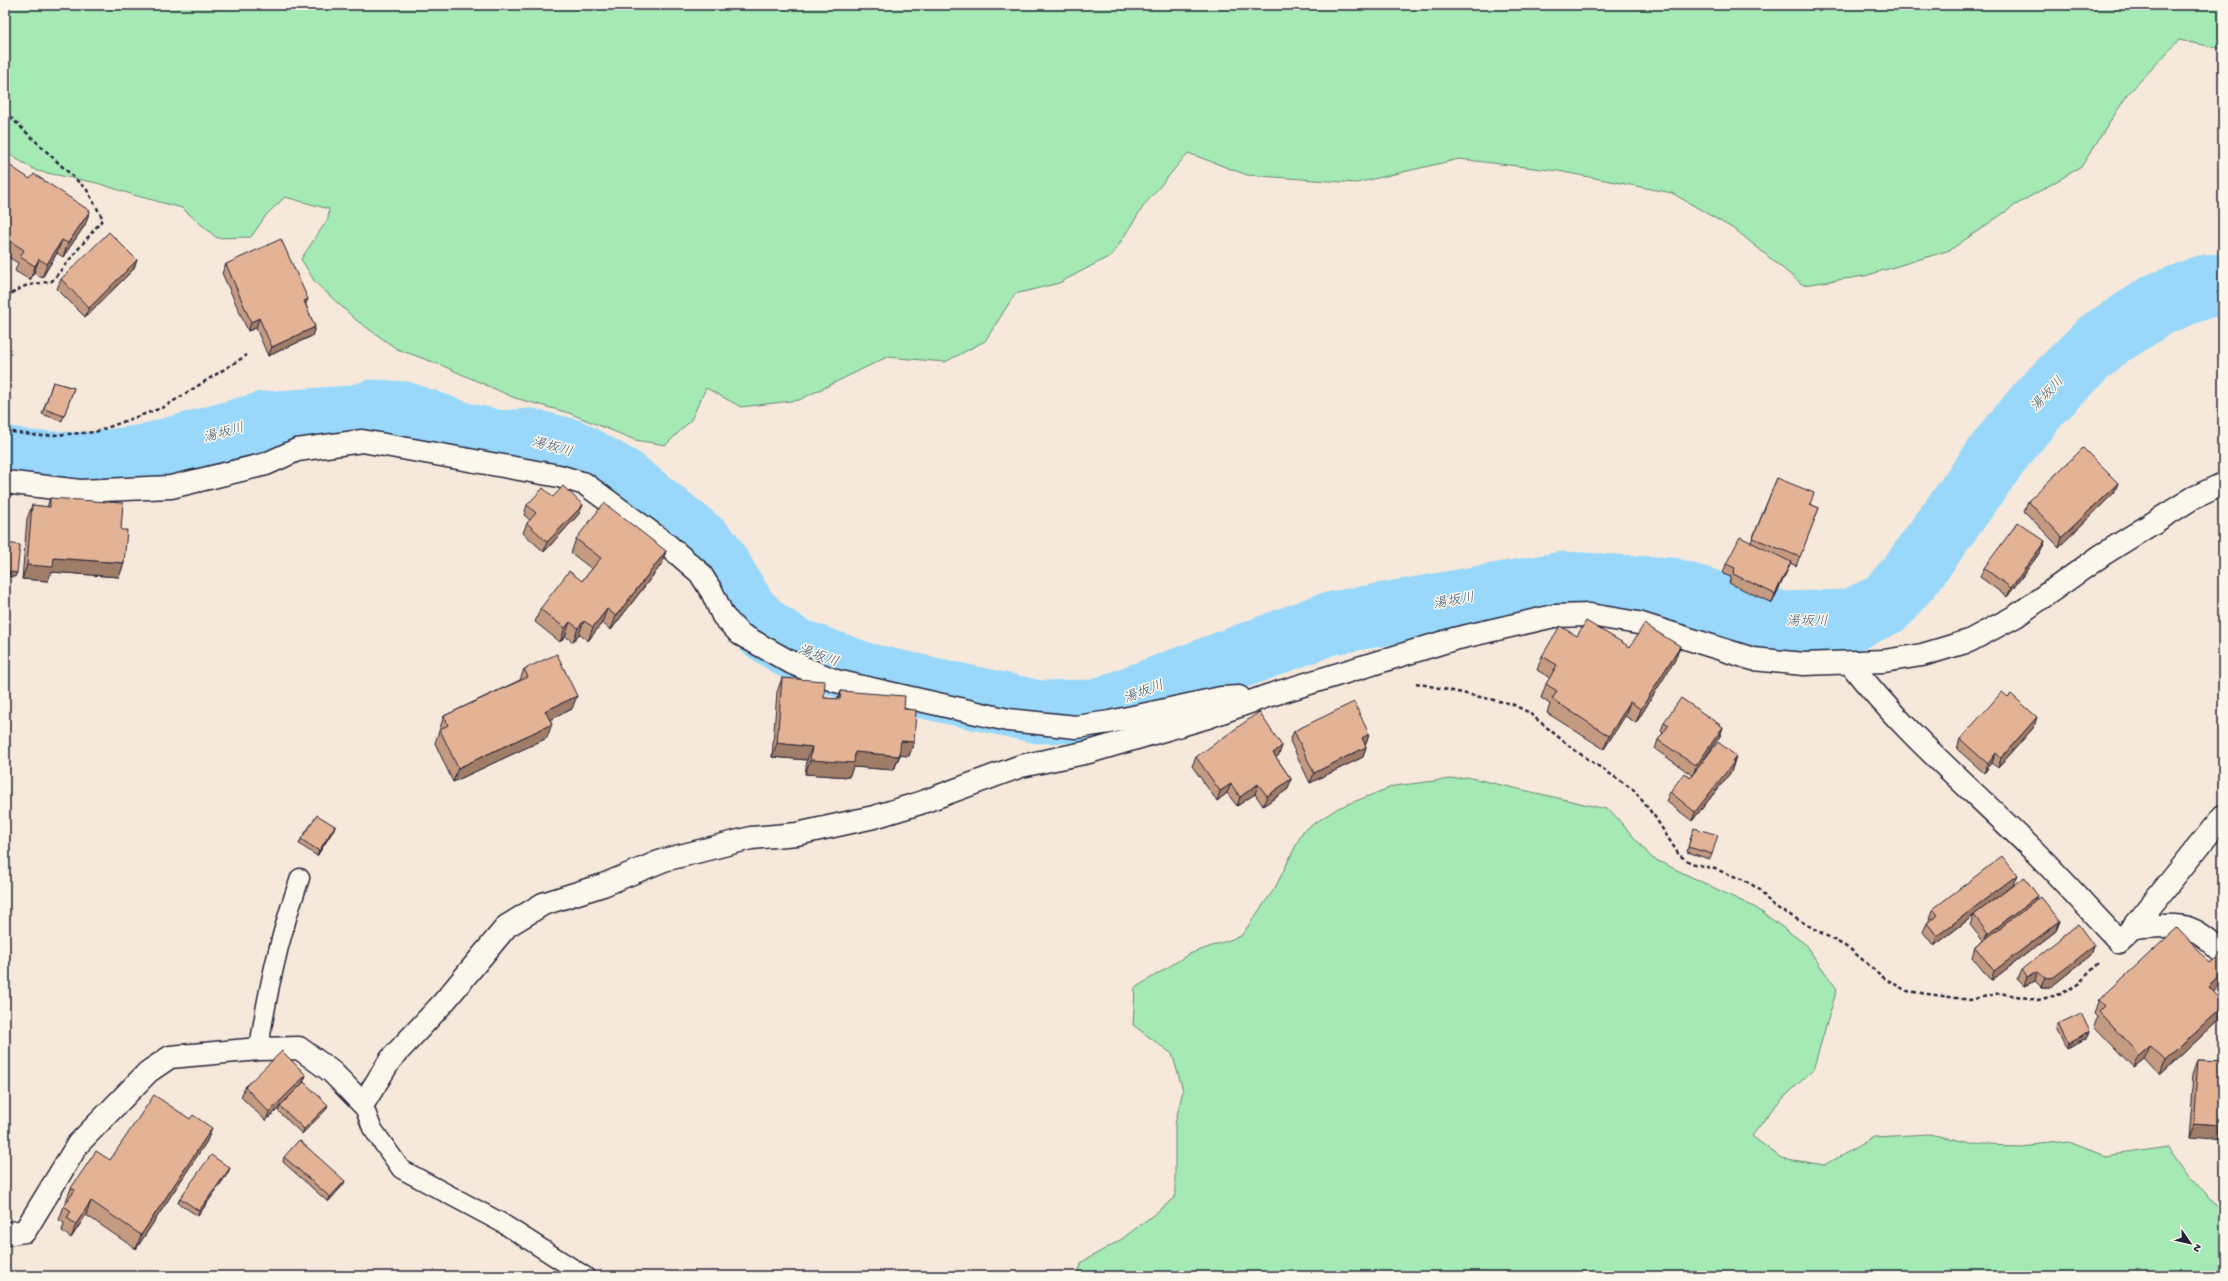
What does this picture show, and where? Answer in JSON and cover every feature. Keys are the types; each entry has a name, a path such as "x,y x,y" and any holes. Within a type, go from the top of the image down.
{"street":[{"path":"5,482 80,491 171,487 266,464 297,450 362,441 559,476 585,484 664,542 700,573 712,592 723,616 740,634 792,663 836,681 1008,720 1076,727 1110,722 1221,698 1267,696"},
{"path":"5,1234 25,1231 78,1144 148,1072 170,1057 259,1049 299,1048 332,1072 363,1104 391,1059 443,1002 507,926 543,904 603,885 664,860 751,838 797,834 874,817 920,803 1021,766 1089,752 1208,717 1267,696 1454,638 1554,616 1590,615 1638,623 1752,659 1804,664 1884,661 1922,655 1969,641 2016,616 2102,555 2194,498 2223,484"},
{"path":"1850,662 1866,684 1935,757 2036,853 2126,935"},
{"path":"2126,935 2223,816"},
{"path":"2126,935 2177,925 2197,930 2223,954"}],"lane":[{"path":"259,1049 265,1002 285,920 300,878"},
{"path":"363,1104 372,1128 401,1169 502,1223 585,1276"}],"path":[{"path":"5,112 87,190 103,219 52,281 25,286 5,297"},
{"path":"5,431 39,436 94,432 164,407 247,355"},
{"path":"1376,663 1398,677 1457,693 1512,704 1528,712 1573,749 1634,790 1655,817 1679,855 1691,863 1715,869 1744,880 1759,889 1772,905 1850,949 1884,978 1907,991 1970,1000 2000,993 2038,1000 2061,994 2078,984 2126,935"}],"green space":[{"path":"5,5 2223,5 2223,49 2179,40 2128,94 2081,167 2014,206 1950,250 1865,276 1803,285 1737,231 1672,193 1558,171 1459,159 1356,183 1247,175 1188,153 1145,204 1112,255 1059,283 1015,294 985,341 945,362 887,357 799,400 741,407 706,388 691,420 666,445 635,440 569,413 515,398 441,365 397,349 356,320 315,282 301,259 328,219 329,209 285,197 267,214 251,237 217,238 182,208 97,183 37,171 5,152"},
{"path":"1467,777 1610,810 1652,858 1756,908 1804,943 1837,989 1813,1070 1774,1107 1752,1136 1781,1158 1825,1165 1874,1137 1929,1134 1981,1145 2021,1146 2069,1141 2105,1155 2169,1146 2190,1176 2218,1209 2223,1208 2223,1276 1077,1276 1082,1262 1122,1239 1175,1198 1175,1124 1183,1090 1172,1054 1133,1025 1135,988 1189,954 1241,936 1275,888 1303,831 1338,808 1394,786"}],"building":[{"path":"6,163 30,179 34,174 90,211 68,243 62,240 47,264 39,259 35,266 20,257 24,250 5,238"},
{"path":"109,232 137,260 89,308 61,279"},
{"path":"281,239 308,299 304,301 315,327 272,347 259,318 251,322 226,264"},
{"path":"53,382 74,388 64,416 44,409"},
{"path":"2083,448 2118,483 2062,537 2028,501"},
{"path":"1777,478 1814,493 1810,504 1819,508 1800,557 1753,538"},
{"path":"563,486 583,505 547,542 527,523 536,513 527,505 543,488 553,497"},
{"path":"50,498 123,503 121,530 127,530 124,563 54,558 53,567 27,565 32,505 50,507"},
{"path":"604,503 666,551 616,616 607,609 593,627 584,621 578,628 570,622 565,628 540,609 569,571 582,581 601,558 576,539"},
{"path":"2018,522 2045,541 2011,588 1984,568"},
{"path":"1740,537 1791,562 1775,594 1733,574 1735,568 1726,564"},
{"path":"5,543 20,545 17,573 5,571"},
{"path":"1586,621 1630,647 1644,624 1680,646 1641,709 1630,702 1609,736 1552,699 1557,691 1546,684 1557,665 1542,656 1560,626 1577,636"},
{"path":"557,654 577,696 545,711 552,724 458,768 440,730 448,725 444,716 528,677 524,669"},
{"path":"782,678 825,681 824,698 840,699 841,691 905,696 904,709 916,710 914,742 901,741 899,756 855,752 854,763 810,760 812,747 777,743"},
{"path":"2002,692 2008,697 2011,694 2037,717 2001,758 1996,753 1988,764 1960,739"},
{"path":"1681,698 1723,727 1696,766 1658,740 1669,725 1664,722"},
{"path":"1354,702 1369,734 1362,738 1366,747 1314,773 1294,731"},
{"path":"1259,712 1282,746 1273,753 1291,779 1267,796 1258,784 1240,797 1231,784 1220,791 1196,757"},
{"path":"1718,742 1736,756 1732,761 1734,762 1695,812 1670,792 1684,773 1690,778"},
{"path":"317,815 335,826 319,851 301,839"},
{"path":"1694,828 1718,835 1712,854 1688,847"},
{"path":"2002,856 2017,875 1937,936 1927,923 1938,915 1933,909"},
{"path":"2024,877 2038,896 1988,934 1974,915"},
{"path":"2041,897 2060,921 1994,971 1975,947"},
{"path":"2078,924 2094,946 2054,977 2045,978 2038,972 2027,977 2021,970"},
{"path":"2177,928 2210,963 2220,955 2223,958 2223,973 2208,987 2223,1003 2223,1007 2165,1061 2150,1045 2139,1055 2099,1012 2105,1006 2099,1000"},
{"path":"2081,1013 2090,1032 2068,1044 2058,1024"},
{"path":"282,1051 306,1075 269,1112 245,1087"},
{"path":"2198,1060 2223,1061 2223,1127 2193,1125"},
{"path":"304,1082 328,1105 304,1129 280,1106"},
{"path":"154,1095 190,1119 193,1115 212,1128 141,1235 91,1201 76,1224 67,1218 71,1211 64,1206 75,1190 71,1188 96,1151 110,1160"},
{"path":"299,1140 345,1181 330,1197 284,1157"},
{"path":"211,1155 230,1168 199,1211 180,1198"}],"waterway":[{"name":"湯坂川","path":"5,457 28,462 88,464 144,456 264,423 352,417 374,411 404,413 464,434 500,442 530,440 570,450 623,480 703,544 712,554 746,611 764,629 792,648 864,674 1039,712 1096,711 1327,624 1563,583 1671,589 1782,623 1849,621 1886,604 1913,572 2003,447 2041,401 2100,342 2159,304 2206,286 2223,285"}]}
